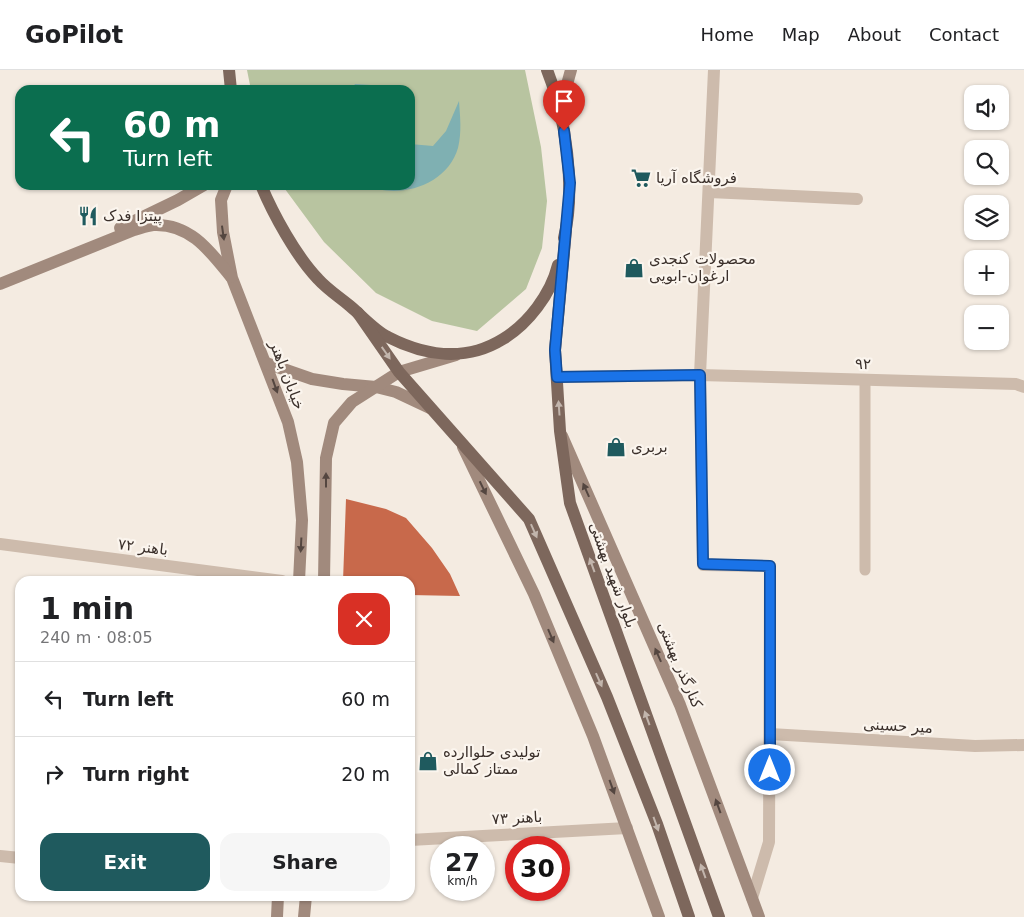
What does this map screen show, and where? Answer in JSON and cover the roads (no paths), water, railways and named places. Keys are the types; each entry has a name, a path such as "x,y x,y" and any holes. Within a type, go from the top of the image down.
{"main road":[{"path":"229,70 230,85"},
{"path":"324,576 326,458 334,423 352,402 399,372 456,355 489,348 516,331 538,307 556,272 566,230 570,183 564,131 552,81 547,70"},
{"path":"564,131 566,88 571,70"},
{"path":"67,256 195,190"},
{"name":"خیابان باهنر","path":"225,190 221,200 222,232 232,278 288,422 297,462 302,520 299,576"},
{"path":"264,190 288,238 318,278 358,313 386,337 422,350 456,355"},
{"path":"0,284 134,230 152,226 169,226 185,232 204,244 232,278"},
{"name":"بلوار شهید بهشتی","path":"566,230 555,350 560,431 570,503 719,917"},
{"path":"358,313 399,372 528,519 607,697 656,824 689,917"},
{"path":"266,362 312,379 376,387 396,392 430,408"},
{"name":"کنارگذر بهشتی","path":"560,431 680,705 759,917"},
{"path":"462,445 534,594 593,736 659,917"},
{"path":"277,917 278,901"},
{"path":"304,917 306,901"}],"street":[{"path":"714,70 700,375 703,564 770,566 769,842 752,898"},
{"path":"709,192 857,199"},
{"name":"۹۲","path":"557,377 700,375 1016,384 1024,387"},
{"name":"باهنر ۷۲","path":"0,544 244,576"},
{"name":"میر حسینی","path":"770,734 975,746 1024,745"},
{"name":"باهنر ۷۳","path":"415,840 627,828"},
{"path":"0,856 15,858"}],"lane":[{"path":"865,570 866,380"}],"water":[{"path":"459,101 459,142 452,161 443,172 432,180 415,187 415,144 433,146 446,131"}],"place":[{"name":"فروشگاه آریا","path":"641,178"},
{"name":"پیتزا فدک","path":"88,216"},
{"name":"محصولات کنجدی ارغوان-ابویی","path":"634,268"},
{"name":"بربری","path":"616,447"},
{"name":"تولیدی حلواارده ممتاز کمالی","path":"428,761"}]}
